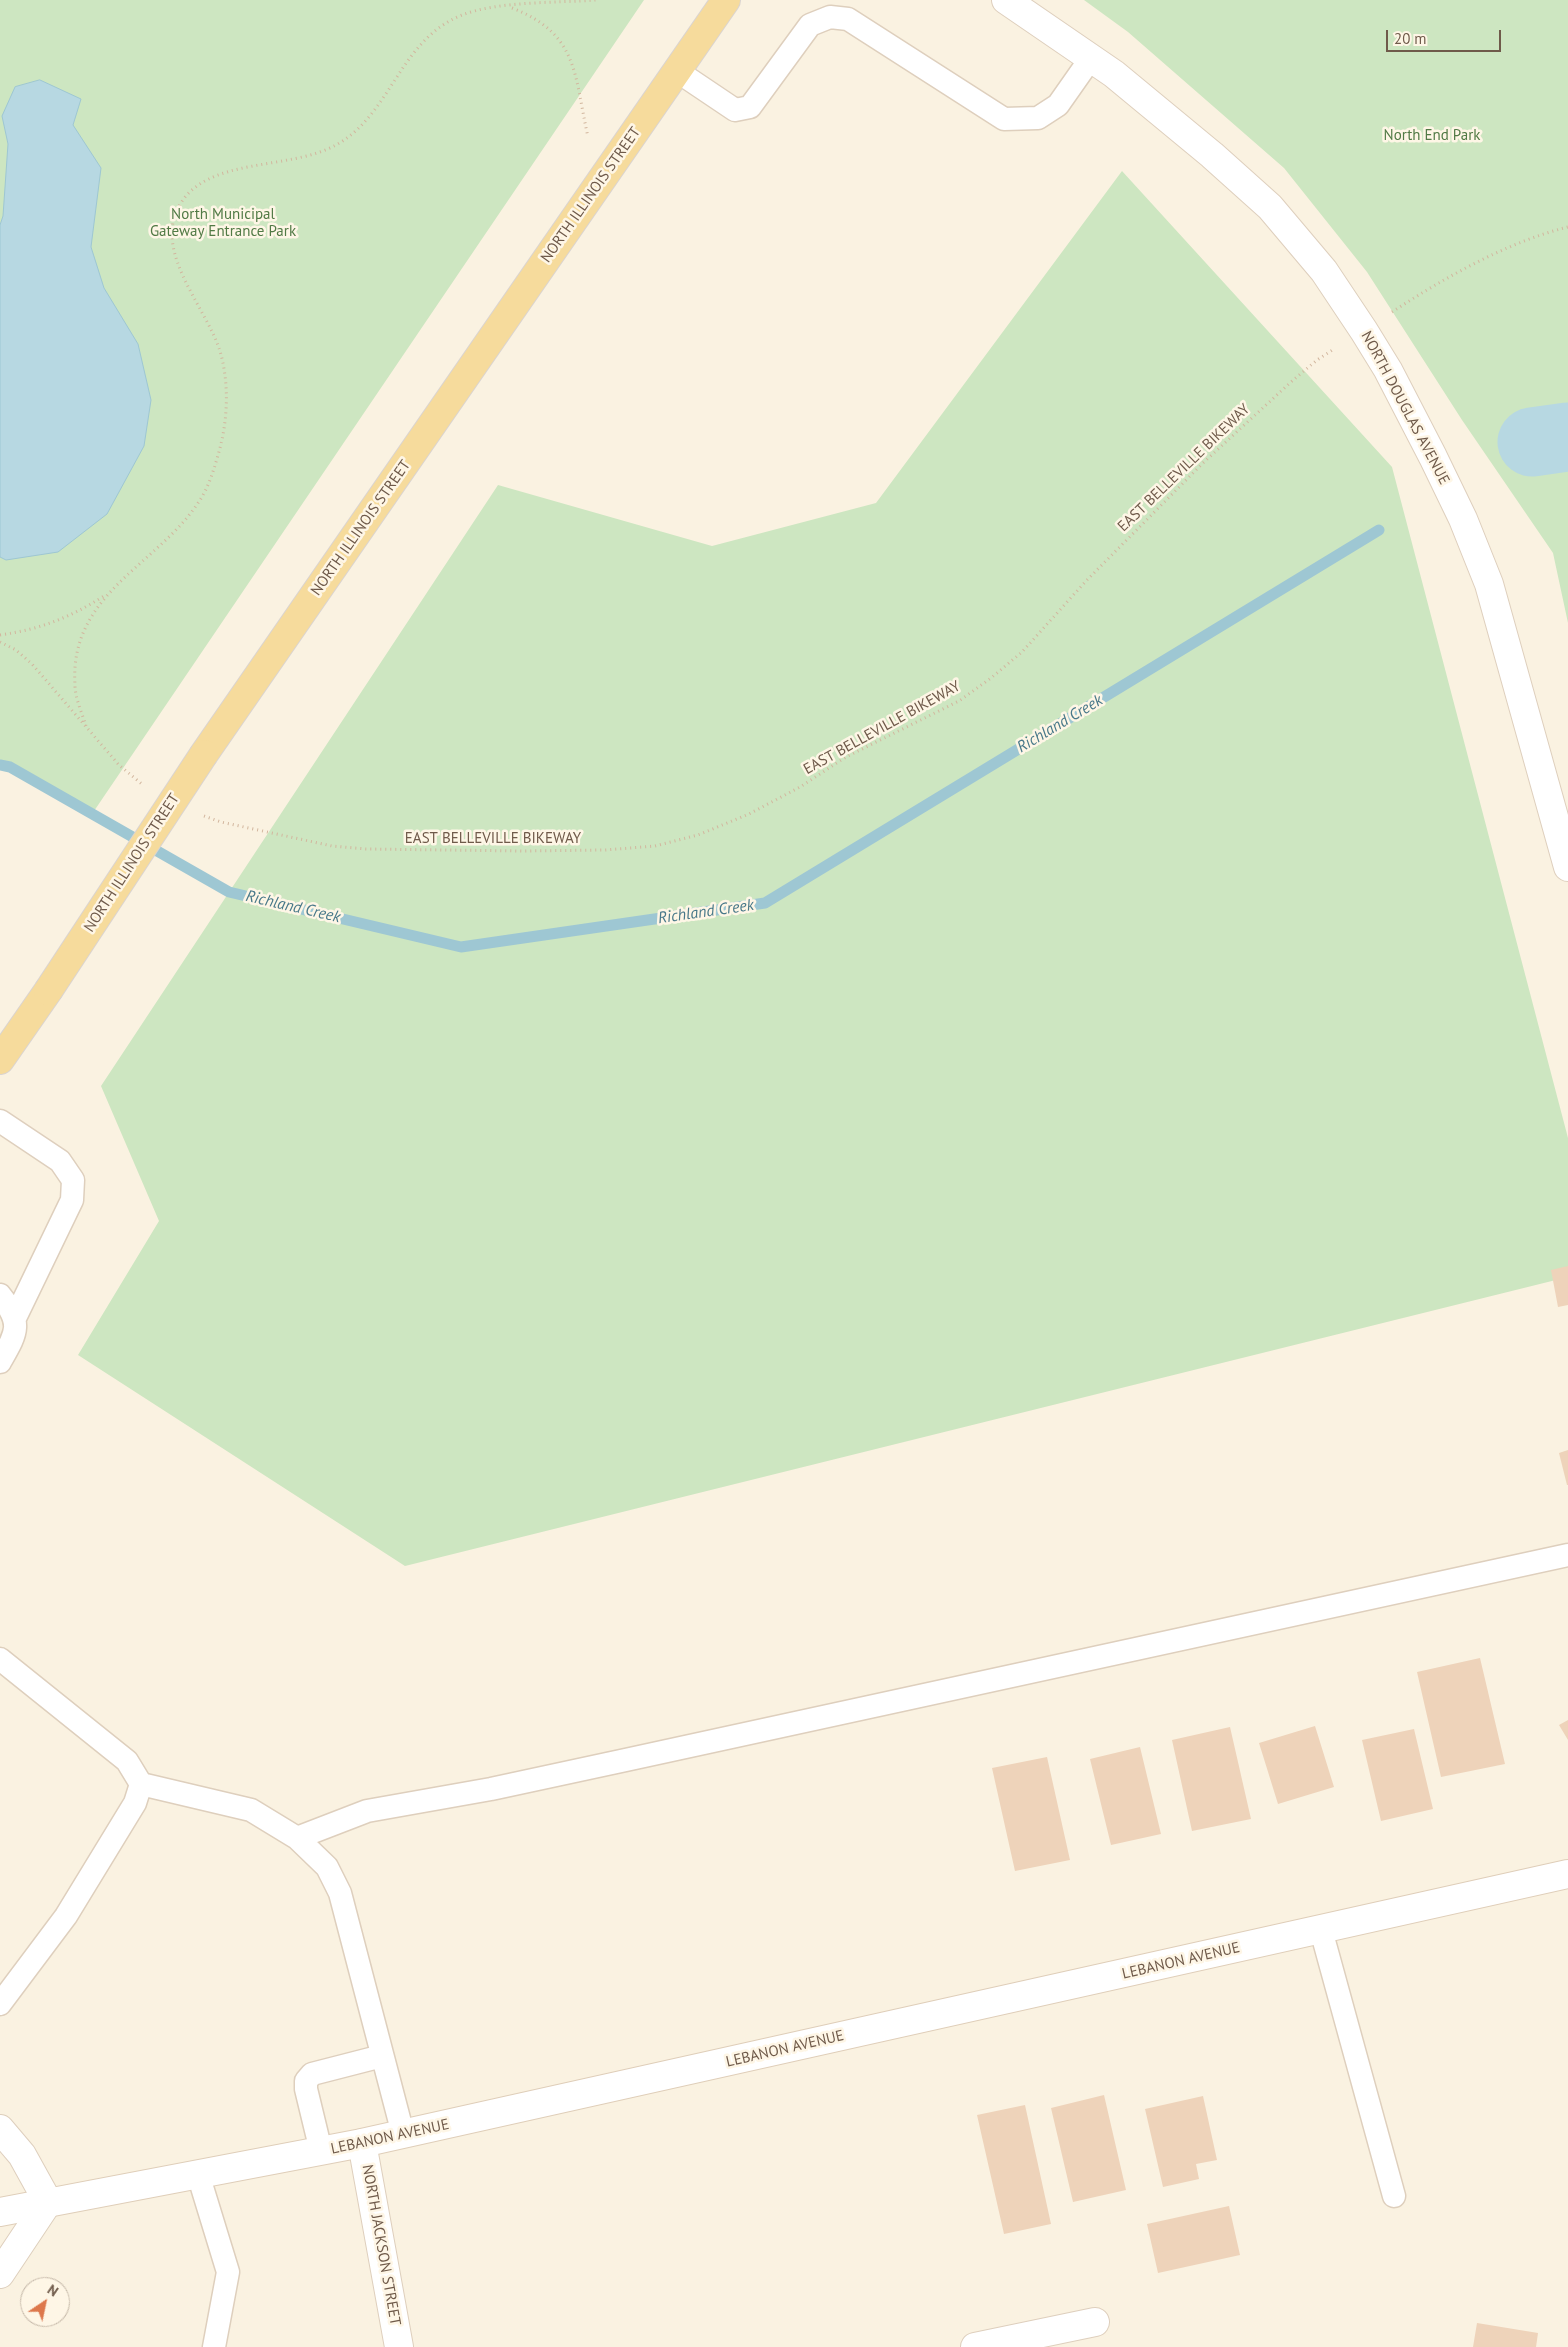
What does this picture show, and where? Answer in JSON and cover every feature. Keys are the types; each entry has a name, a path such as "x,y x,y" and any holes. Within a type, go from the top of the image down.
{"main road":[{"name":"NORTH ILLINOIS STREET","path":"0,1060 48,991 204,754 726,0"},
{"name":"NORTH DOUGLAS AVENUE","path":"1006,0 1114,74 1197,142 1270,206 1324,271 1364,331 1388,370 1433,457 1463,519 1489,584 1568,867"},
{"name":"LEBANON AVENUE","path":"0,2212 362,2143 1568,1874"},
{"path":"0,2129 22,2155 48,2202 0,2274"},
{"name":"NORTH JACKSON STREET","path":"362,2143 399,2347"},
{"path":"975,2347 1095,2322"}],"lane":[{"path":"677,71 735,110 750,107 810,24 830,17 848,19 1004,119 1038,118 1058,105 1090,58"},
{"path":"0,1121 60,1162 73,1180 72,1200 16,1318 14,1337 0,1362"},
{"path":"0,1295 16,1318"},
{"path":"297,1838 367,1811 492,1789 1568,1555"},
{"path":"0,1659 127,1761 141,1784 252,1810 297,1838 327,1867 340,1893 402,2134"},
{"path":"0,2004 66,1916 135,1803 141,1784"},
{"path":"1321,1930 1394,2196"},
{"path":"322,2151 306,2089 306,2081 312,2074 382,2056"},
{"path":"198,2174 228,2272 214,2347"}],"path":[{"path":"0,635 51,624 76,614 105,596 181,525 199,502 220,447 226,384 216,343 171,246 171,228 178,207 193,186 228,171 293,160 335,146 362,126 411,54 426,38 441,26 462,16 485,9 509,6 596,0"},
{"path":"509,6 546,24 565,48 571,62 599,185"},
{"name":"EAST BELLEVILLE BIKEWAY","path":"203,815 221,822 332,846 366,849 506,851 605,850 655,846 698,835 740,818 800,787 855,753 959,701 991,678 1022,652 1086,581 1235,433 1317,360 1438,283 1545,233 1568,228"},
{"path":"87,729 75,688 74,666 78,647 87,625 105,596"},
{"path":"0,642 16,650 32,664 49,681 87,729 119,765 147,788"}],"green space":[{"name":"North Municipal Gateway Entrance Park","path":"0,0 644,0 92,814 10,767 0,765"},
{"name":"North End Park","path":"1084,0 1568,0 1568,623 1553,553 1462,420 1367,272 1284,168 1128,32"},
{"path":"1122,171 1392,467 1568,1138 1568,1277 405,1566 78,1355 159,1221 101,1086 498,485 712,546 876,503"}],"water":[{"path":"40,80 81,99 73,125 101,168 91,247 104,288 138,344 151,400 144,446 107,514 58,552 6,560 0,557 0,225 3,216 8,144 2,116 15,87"}],"building":[{"path":"1568,1266 1568,1305 1558,1307 1551,1270"},
{"path":"1568,1450 1568,1485 1567,1485 1559,1453"},
{"path":"1480,1658 1505,1764 1441,1777 1417,1672"},
{"path":"1568,1720 1568,1740 1559,1725"},
{"path":"1315,1726 1334,1787 1278,1804 1259,1743"},
{"path":"1230,1727 1251,1819 1192,1831 1172,1740"},
{"path":"1414,1729 1433,1809 1381,1821 1362,1740"},
{"path":"1140,1747 1161,1834 1111,1845 1090,1759"},
{"path":"1047,1757 1070,1860 1015,1871 992,1768"},
{"path":"1104,2095 1126,2190 1073,2202 1051,2108"},
{"path":"1203,2096 1217,2160 1196,2164 1199,2179 1163,2187 1145,2109"},
{"path":"1025,2105 1051,2224 1004,2234 977,2115"},
{"path":"1229,2206 1240,2255 1158,2273 1147,2224"},
{"path":"1477,2323 1538,2333 1536,2347 1473,2347"}],"waterway":[{"name":"Richland Creek","path":"1532,442 1568,437"},
{"name":"Richland Creek","path":"0,765 10,767 229,892 461,947 765,903 1379,530"}]}
